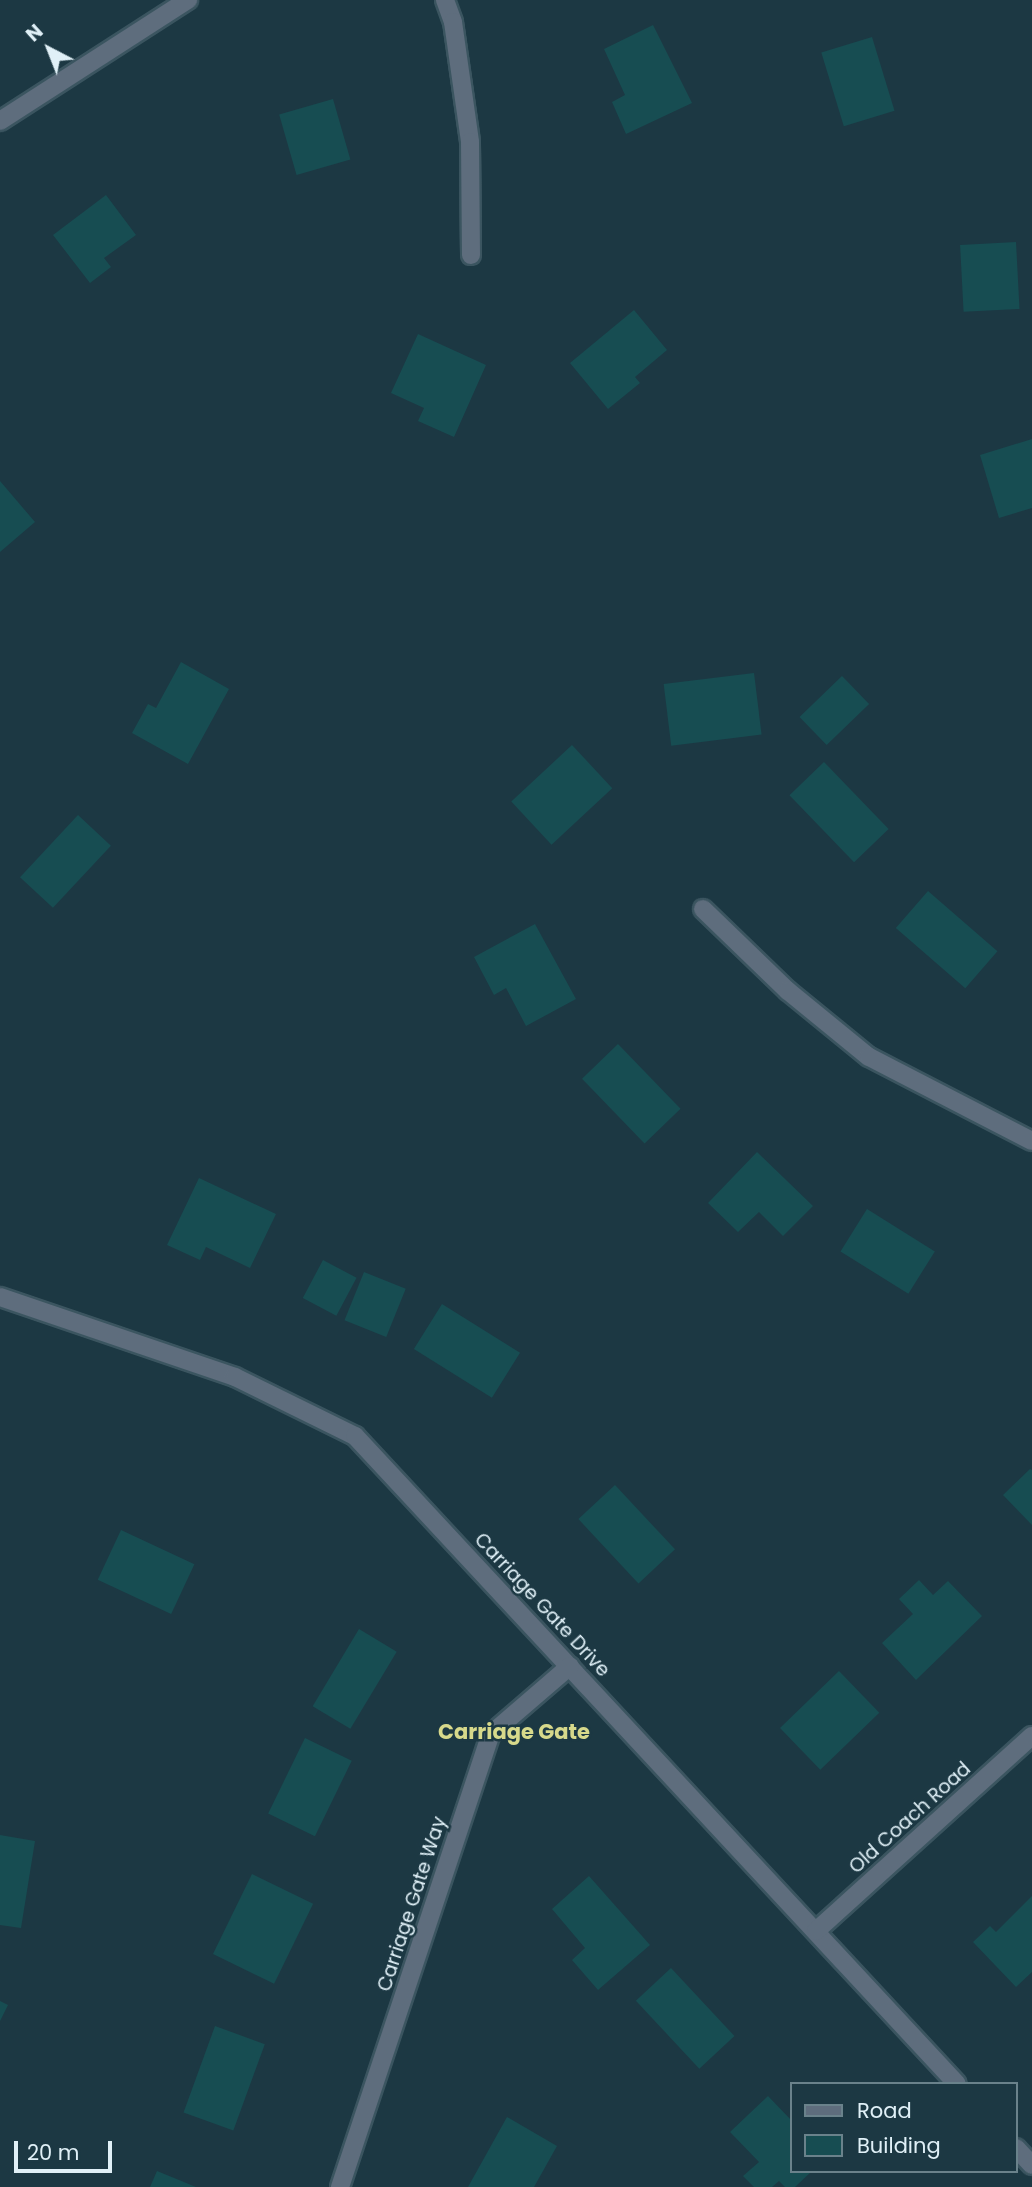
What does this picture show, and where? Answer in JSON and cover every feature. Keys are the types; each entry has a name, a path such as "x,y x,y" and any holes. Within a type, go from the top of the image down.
{"street":[{"path":"0,121 188,0"},
{"path":"445,0 453,22 470,142 471,254"},
{"path":"704,909 788,991 869,1057 1032,1141"},
{"name":"Carriage Gate Drive","path":"0,1297 235,1377 355,1436 955,2082"},
{"name":"Carriage Gate Way","path":"340,2187 491,1734 570,1666"},
{"name":"Old Coach Road","path":"816,1931 1032,1737"},
{"path":"1018,2150 1032,2165"}],"building":[{"path":"653,25 692,103 626,134 612,102 625,95 604,49"},
{"path":"872,37 895,111 844,126 821,52"},
{"path":"333,99 350,160 297,175 279,114"},
{"path":"106,195 136,235 104,258 111,267 90,283 53,235"},
{"path":"1016,242 1020,309 964,312 960,245"},
{"path":"634,310 667,350 635,377 640,383 608,409 570,363"},
{"path":"418,334 486,365 454,437 418,421 424,408 391,393"},
{"path":"1032,439 1032,508 999,518 980,455"},
{"path":"0,481 35,522 0,552"},
{"path":"181,662 229,689 188,764 132,733 148,704 156,708"},
{"path":"754,673 762,735 671,746 664,684"},
{"path":"842,676 869,704 827,745 800,717"},
{"path":"572,745 612,788 552,845 511,802"},
{"path":"824,762 889,829 854,862 789,795"},
{"path":"78,815 111,846 53,908 20,877"},
{"path":"928,891 997,951 965,988 896,928"},
{"path":"535,924 576,999 526,1026 506,988 494,995 474,957"},
{"path":"618,1044 681,1109 645,1143 582,1079"},
{"path":"757,1152 813,1206 783,1236 759,1212 738,1232 708,1203"},
{"path":"199,1178 276,1214 250,1268 206,1247 200,1260 167,1245"},
{"path":"867,1209 935,1251 908,1294 841,1251"},
{"path":"323,1260 357,1278 336,1316 303,1298"},
{"path":"364,1272 406,1289 386,1337 345,1320"},
{"path":"442,1304 520,1353 492,1398 414,1349"},
{"path":"1032,1470 1032,1525 1003,1495"},
{"path":"615,1485 675,1549 638,1583 578,1519"},
{"path":"121,1530 194,1564 171,1614 98,1580"},
{"path":"919,1580 933,1595 948,1581 982,1616 916,1680 882,1643 913,1614 899,1599"},
{"path":"359,1629 397,1652 350,1729 313,1706"},
{"path":"839,1671 879,1713 820,1770 780,1728"},
{"path":"305,1738 352,1761 315,1836 268,1813"},
{"path":"0,1835 35,1841 21,1928 0,1925"},
{"path":"252,1874 313,1904 274,1984 213,1954"},
{"path":"589,1876 650,1945 598,1990 572,1960 585,1948 552,1909"},
{"path":"1032,1896 1032,1972 1016,1987 973,1942 990,1926 996,1932"},
{"path":"671,1968 734,2036 699,2069 636,2001"},
{"path":"0,2001 8,2005 0,2021"},
{"path":"215,2026 265,2044 233,2131 184,2112"},
{"path":"768,2096 790,2119 790,2173 810,2173 795,2187 785,2187 779,2181 772,2187 754,2187 743,2176 759,2162 730,2132"},
{"path":"507,2117 557,2146 534,2187 468,2187"},
{"path":"157,2171 196,2187 150,2187"}],"district":[{"name":"Carriage Gate","path":"514,1732"}]}
